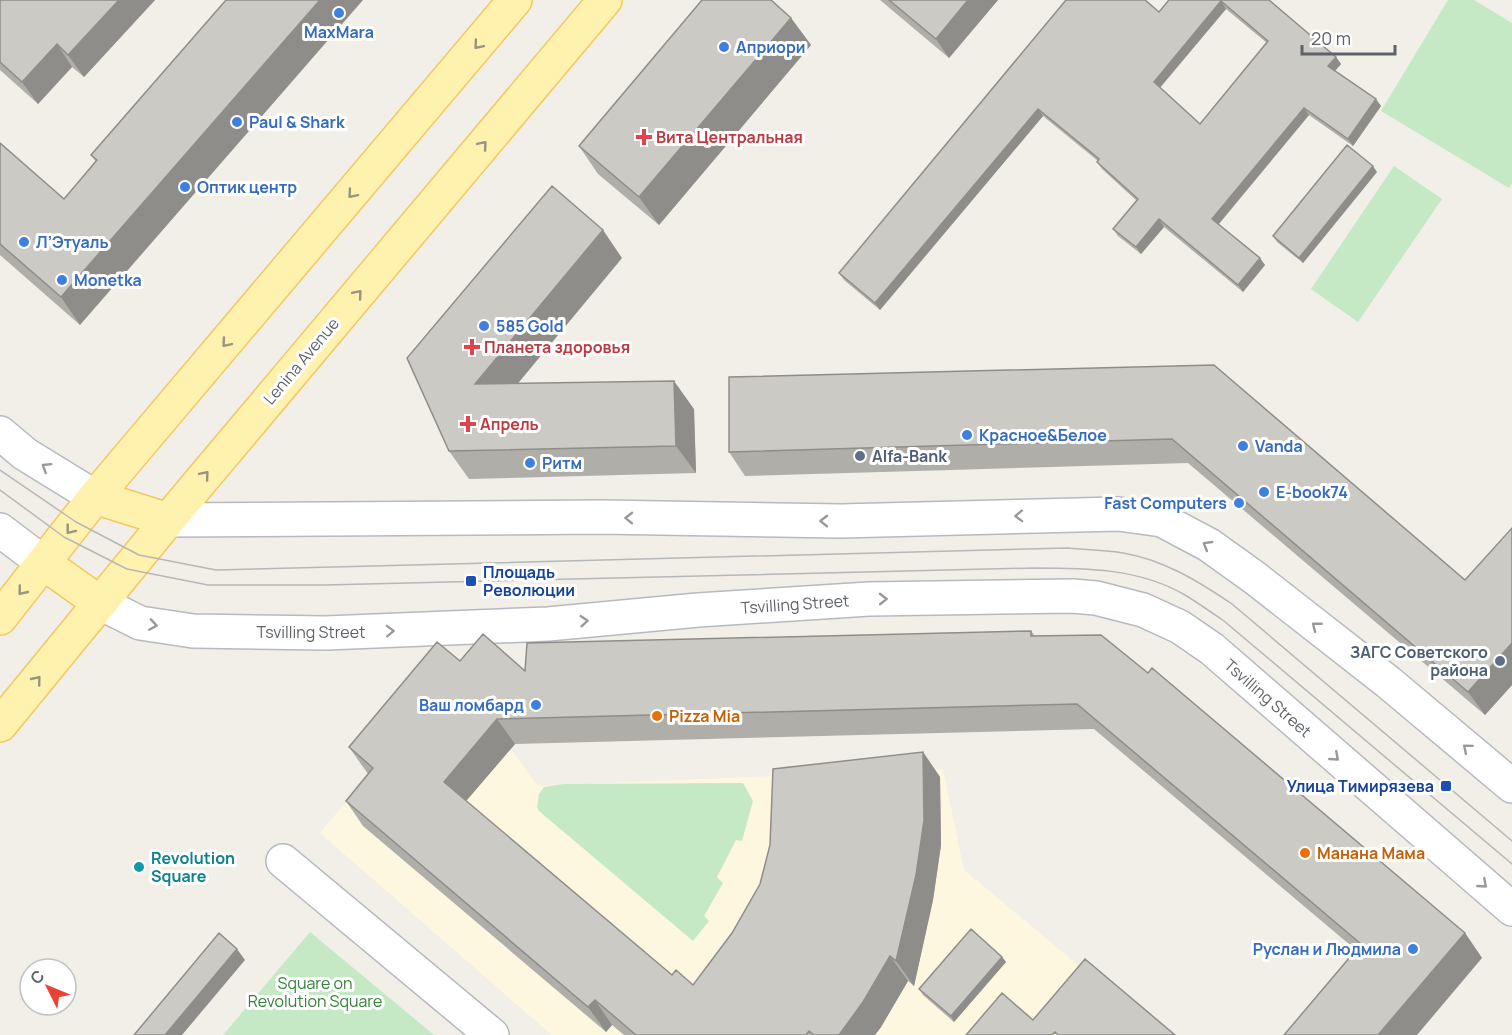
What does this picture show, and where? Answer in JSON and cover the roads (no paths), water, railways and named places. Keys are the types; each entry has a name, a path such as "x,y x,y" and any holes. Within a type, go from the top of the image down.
{"main road":[{"path":"0,618 45,564 95,497 515,0"},
{"name":"Lenina Avenue","path":"0,725 168,520 605,0"},
{"path":"0,433 25,454 95,497 168,520 601,518 841,521 1118,514 1162,520 1209,545 1255,578 1388,682 1512,786"},
{"name":"Tsvilling Street","path":"0,530 100,603 140,623 193,631 326,633 548,624 698,610 869,599 1048,595 1096,598 1118,603 1162,617 1212,649 1512,909"},
{"path":"283,861 492,1035"}],"tram line":[{"path":"0,470 76,522 139,555 216,570 1068,548 1138,556 1180,572 1232,604 1512,841"},
{"path":"0,490 64,537 127,569 208,585 325,585 1033,568 1091,569 1149,579 1185,595 1224,621 1512,864"}],"place":[{"name":"MaxMara","path":"339,13"},
{"name":"Априори","path":"724,47"},
{"name":"Paul & Shark","path":"237,122"},
{"name":"Вита Центральная","path":"644,137"},
{"name":"Оптик центр","path":"185,187"},
{"name":"Л’Этуаль","path":"24,242"},
{"name":"Monetka","path":"62,280"},
{"name":"585 Gold","path":"484,326"},
{"name":"Планета здоровья","path":"472,347"},
{"name":"Апрель","path":"468,424"},
{"name":"Красное&Белое","path":"967,435"},
{"name":"Vanda","path":"1243,446"},
{"name":"Alfa-Bank","path":"860,456"},
{"name":"Ритм","path":"530,463"},
{"name":"E-book74","path":"1264,492"},
{"name":"Fast Computers","path":"1239,503"},
{"name":"Площадь Революции","path":"471,581"},
{"name":"ЗАГС Советского района","path":"1500,661"},
{"name":"Ваш ломбард","path":"536,705"},
{"name":"Pizza Mia","path":"657,716"},
{"name":"Улица Тимирязева","path":"1446,786"},
{"name":"Манана Мама","path":"1305,853"},
{"name":"Revolution Square","path":"139,867"},
{"name":"Руслан и Людмила","path":"1413,949"}],"park label":[{"name":"Square on Revolution Square","path":"315,992"}]}
